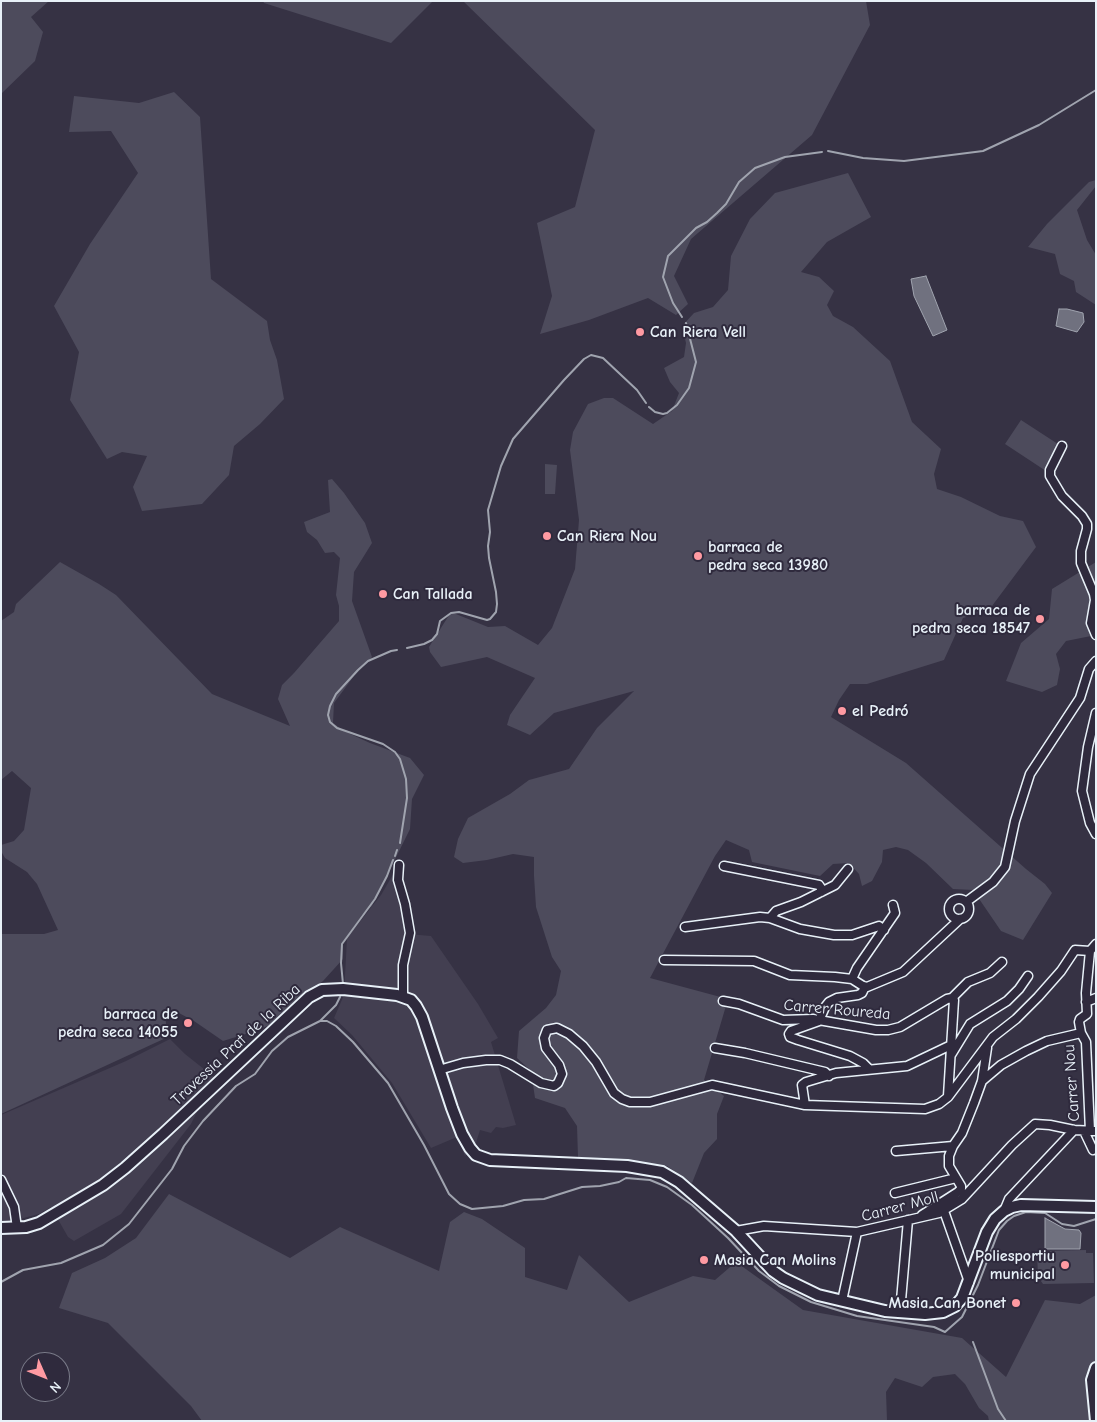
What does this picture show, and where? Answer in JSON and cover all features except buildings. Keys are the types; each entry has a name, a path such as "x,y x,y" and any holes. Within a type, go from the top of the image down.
{"street":[{"path":"1062,446 1050,470 1050,476 1062,496 1082,516 1087,524 1081,563 1094,594 1095,600 1091,623 1096,635"},
{"path":"966,902 993,882 1005,868 1015,821 1030,774 1080,698 1088,671 1096,661"},
{"path":"1096,713 1086,755 1082,795 1090,823 1096,834"},
{"path":"399,865 398,880 405,904 410,934 403,965 403,996 414,1003 421,1013 462,1134 476,1155 490,1160 644,1168 666,1174 679,1182 736,1231 766,1264 783,1278 818,1294 885,1311 925,1314 947,1310 959,1303 969,1282 987,1232 995,1219 1012,1206 1096,1206"},
{"path":"724,866 819,885 821,888 820,892"},
{"path":"770,918 776,911 838,883 848,869"},
{"path":"960,919 952,915 950,906 956,900 966,902"},
{"path":"864,987 903,972 965,916 968,910 966,902"},
{"path":"852,979 857,968 895,913 893,906"},
{"path":"684,927 753,917 770,918 800,929 834,934 852,935 879,926 884,930"},
{"path":"982,1081 1001,1065 1026,1051 1047,1041 1081,1033 1079,1020 1087,1014 1086,1002 1090,951 1096,944"},
{"path":"439,1070 463,1063 500,1060 541,1083 554,1086 558,1083 562,1074 560,1065 546,1048 544,1038 547,1030 557,1028 569,1034 583,1046 596,1062 610,1088 622,1099 630,1102 650,1102 699,1088 716,1086 805,1104 916,1110 933,1107 948,1097 956,1084 994,1037 1024,1012 1061,971 1075,950 1090,951"},
{"path":"664,960 747,960 761,962 790,975 830,976 852,979 864,987"},
{"name":"Carrer Roureda","path":"723,1002 739,1004 783,1020 813,1019 876,1030 894,1030 947,999 952,998 968,982 990,973 1002,962"},
{"path":"950,1057 970,1024 1007,1001 1028,976"},
{"path":"864,987 864,992 858,995 836,998 829,1002 819,1021 791,1031 789,1034 790,1037 850,1056 864,1063 869,1069"},
{"name":"Travessia Prat de la Riba","path":"1,1228 34,1225 86,1196 113,1178 304,1001 317,992 334,989 403,996"},
{"path":"948,1097 954,1000 952,998"},
{"path":"1086,1002 1096,998"},
{"name":"Carrer Nou","path":"1081,1033 1086,1042 1090,1131"},
{"path":"805,1104 803,1083 836,1073 907,1066 951,1045"},
{"path":"918,1218 958,1192 961,1186 948,1163 949,1156 965,1126 982,1081 987,1046"},
{"path":"715,1048 820,1070 829,1076"},
{"path":"1087,1056 1096,1055"},
{"path":"949,1078 951,1083 956,1084"},
{"name":"Carrer Moll","path":"736,1231 764,1226 857,1232 944,1211 967,1194 1031,1126 1044,1124 1090,1131"},
{"path":"1004,1211 1009,1199 1074,1130"},
{"path":"1090,1131 1092,1150"},
{"path":"896,1151 953,1146"},
{"path":"895,1193 956,1178"},
{"path":"1,1180 14,1208 17,1228"},
{"path":"944,1211 969,1282"},
{"path":"900,1312 908,1220"},
{"path":"842,1301 857,1232"},
{"path":"1096,1368 1092,1380 1096,1421"}],"shaded area":[{"path":"1,1 49,1 31,17 43,32 35,61 1,94"},
{"path":"263,1 433,1 391,43 264,3"},
{"path":"463,1 866,1 870,25 812,135 691,239 674,276 688,304 676,315 648,298 589,320 540,334 552,296 537,223 575,207 595,130"},
{"path":"174,92 200,117 211,279 267,321 284,399 260,424 234,446 229,475 202,504 142,511 133,487 147,456 122,452 107,459 70,400 79,352 54,306 90,244 138,173 111,131 69,132 74,96 139,103"},
{"path":"848,173 871,217 827,242 801,272 819,277 834,291 827,305 833,316 853,327 890,361 912,422 941,449 934,474 937,489 961,497 1000,516 1023,521 1036,547 989,610 963,618 944,660 867,684 850,684 839,700 831,717 906,763 1045,884 1052,893 1023,940 1001,931 973,890 953,889 926,863 908,850 896,847 883,850 882,862 872,881 862,886 859,874 849,863 833,864 820,876 752,862 749,850 726,840 715,856 650,978 728,999 704,1080 724,1096 717,1114 717,1139 704,1153 692,1183 667,1166 578,1157 577,1126 565,1108 535,1098 531,1071 517,1058 519,1031 546,1008 556,995 561,971 552,957 536,907 534,857 513,854 463,863 454,857 458,839 468,818 510,794 529,780 569,769 597,728 634,691 554,713 530,735 507,725 510,715 535,678 487,657 441,667 430,652 429,647 451,612 488,627 505,626 538,645 552,628 575,569 579,520 570,450 573,432 588,404 604,398 613,398 653,424 672,411 679,393 670,382 664,368 684,357 686,343 682,326 694,313 713,307 728,290 731,256 750,219 775,193"},
{"path":"1096,180 1096,186 1077,210 1087,240 1096,255 1096,305 1076,292 1074,281 1060,274 1055,254 1028,247 1047,224 1089,182"},
{"path":"1021,420 1061,446 1046,471 1005,444"},
{"path":"545,464 557,465 555,494 545,494"},
{"path":"332,479 365,523 372,543 354,572 352,601 372,657 354,676 334,703 333,723 344,731 370,743 410,758 424,775 412,799 410,829 372,906 362,915 343,942 343,959 323,981 270,1025 223,1041 194,1021 177,1012 164,1009 168,1037 1,1114 1,934 44,934 58,930 37,884 27,872 5,858 1,851 1,845 14,841 24,830 31,788 12,771 1,780 1,621 14,612 16,604 60,562 116,595 212,694 290,726 278,699 282,685 339,621 339,606 336,595 340,558 334,552 325,553 317,540 307,532 304,522 330,512 328,480"},
{"path":"1096,562 1096,635 1066,641 1056,654 1060,669 1057,685 1042,692 1006,681 1021,643 1049,619 1052,589"},
{"path":"395,871 408,934 431,936 478,1004 498,1038 491,1042 516,1125 503,1128 496,1127 491,1133 480,1130 475,1146 465,1156 457,1137 431,1148 392,1083 352,1035 334,1018 344,995 347,938 381,895"},
{"path":"170,1039 185,1054 214,1077 191,1124 121,1214 74,1241 68,1237 51,1207 39,1214 1,1222 1,1115 126,1061"},
{"path":"169,1194 290,1258 340,1227 439,1271 450,1222 464,1212 482,1219 525,1248 525,1277 567,1290 579,1255 629,1302 693,1276 715,1280 736,1262 803,1310 962,1338 1006,1377 1045,1300 1080,1304 1096,1295 1096,1421 989,1421 988,1416 979,1408 965,1384 955,1374 933,1377 922,1387 895,1378 886,1392 887,1421 202,1421 191,1406 108,1323 59,1308 72,1273 105,1258 136,1238"},
{"name":"Poliesportiu municipal","path":"1086,1250 1086,1253 1093,1253 1094,1283 1043,1284 1038,1277 1037,1251"}],"water":[{"path":"926,276 947,330 933,336 914,296 911,279"},
{"path":"1059,309 1083,313 1084,322 1077,332 1056,326"},
{"path":"1045,1218 1065,1229 1079,1230 1081,1233 1080,1249 1045,1249"}],"waterway":[{"path":"828,151 863,158 904,161 983,151 1039,125 1096,90"},
{"path":"682,317 673,303 663,277 668,256 696,228 707,222 726,204 739,182 755,168 785,157 822,152"},
{"path":"649,407 655,412 667,413 677,405 689,388 696,362 686,323"},
{"path":"407,648 432,640 437,634 440,621 451,613 459,612 487,620 496,612 496,592 488,546 490,532 488,510 501,466 513,439 584,359 591,355 603,358 637,390 646,403"},
{"path":"397,650 368,661 358,670 336,694 328,715 330,722 337,728 383,744 395,752 400,759 406,779 407,798 400,843"},
{"path":"395,856 397,850"},
{"path":"343,984 342,944 375,899 393,860"},
{"path":"320,1021 336,1005 340,997"},
{"path":"1,1282 23,1270 61,1263 103,1245 129,1224 172,1169 184,1146 203,1121 236,1086 255,1074 272,1051 288,1037 320,1021 327,1021 336,1026 353,1042 388,1083 424,1145 449,1194 460,1204 472,1209 503,1206 524,1200 544,1199 582,1187 619,1182 626,1178 650,1180 667,1187 692,1205 728,1238 759,1271 779,1286 811,1302 857,1316 934,1327 945,1332 962,1317 978,1285 999,1230 1007,1221 1014,1216 1026,1212 1045,1213 1062,1224 1074,1226 1096,1219"},
{"path":"973,1342 998,1409 1006,1421"}],"place":[{"name":"Can Riera Vell","path":"640,332"},
{"name":"Can Riera Nou","path":"547,536"},
{"name":"barraca de pedra seca 13980","path":"698,556"},
{"name":"Can Tallada","path":"383,594"},
{"name":"barraca de pedra seca 18547","path":"1040,619"},
{"name":"el Pedró","path":"842,711"},
{"name":"barraca de pedra seca 14055","path":"188,1023"},
{"name":"Masia Can Molins","path":"704,1260"},
{"name":"Poliesportiu municipal","path":"1065,1265"},
{"name":"Masia Can Bonet","path":"1016,1303"}]}
